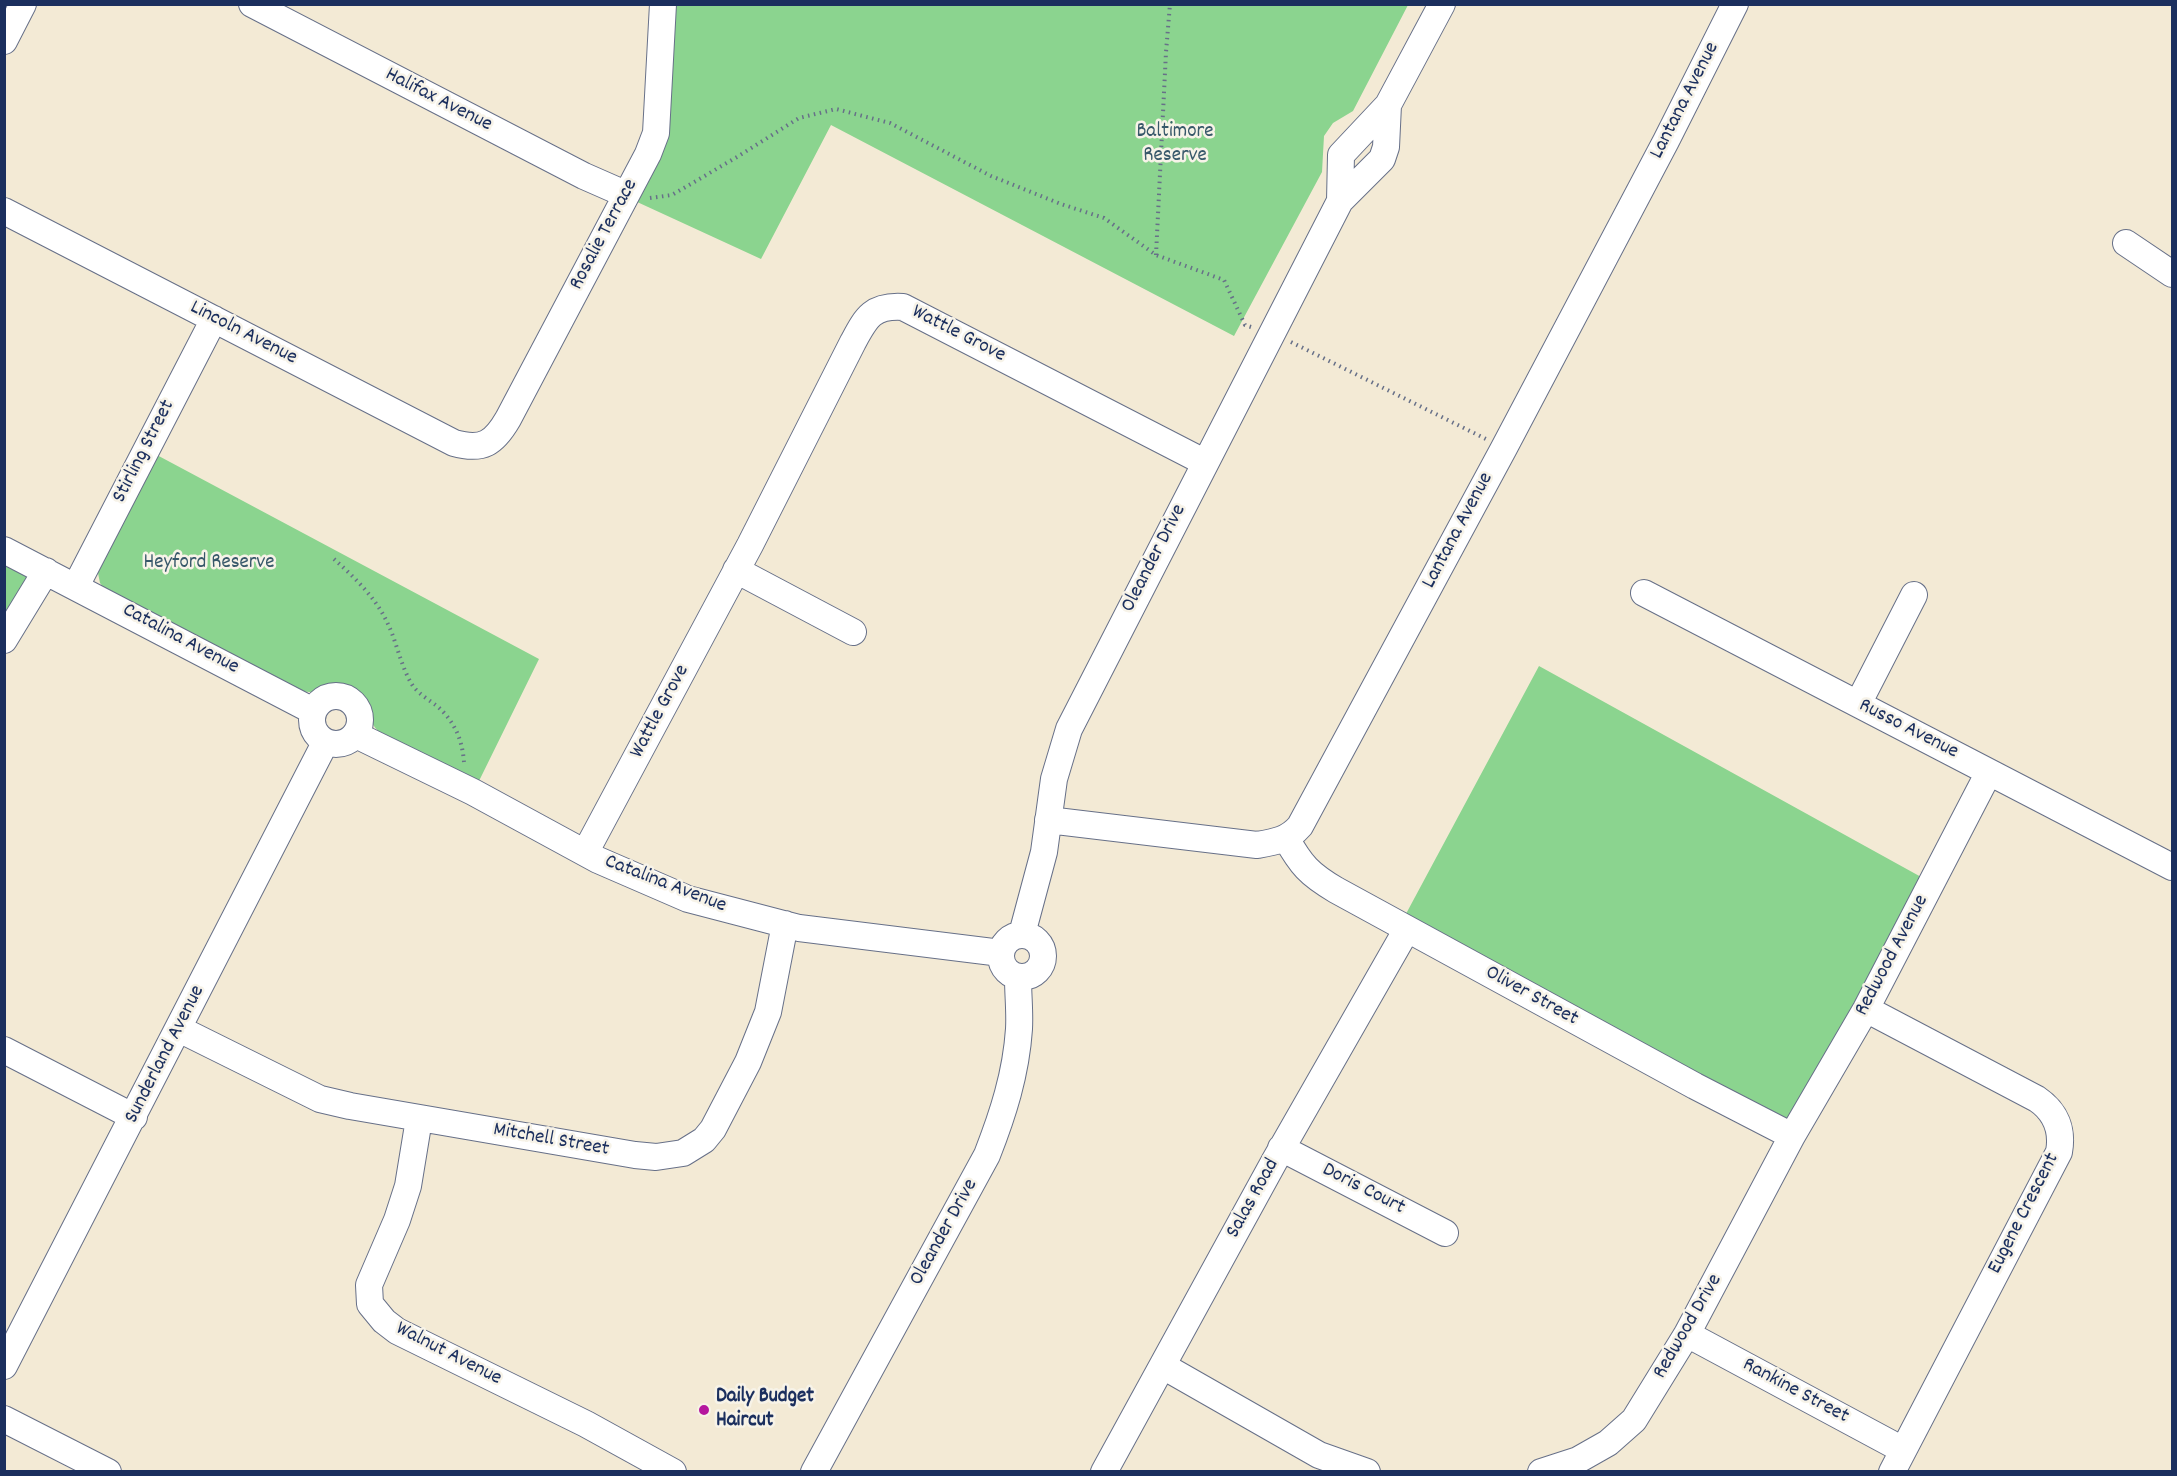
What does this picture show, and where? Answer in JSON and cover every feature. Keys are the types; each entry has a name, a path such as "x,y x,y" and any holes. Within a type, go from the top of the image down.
{"street":[{"path":"4,41 24,4"},
{"name":"Halifax Avenue","path":"252,4 584,176 626,195"},
{"name":"Rosalie Terrace","path":"484,444 493,440 508,419 648,154 656,133 663,4"},
{"name":"Oleander Drive","path":"1340,201 1341,155 1388,105 1442,4"},
{"name":"Lantana Avenue","path":"1286,838 1292,836 1300,826 1317,797 1666,141 1735,4"},
{"name":"Oleander Drive","path":"1022,934 1044,852 1054,779 1069,729 1204,462 1340,201 1382,159 1386,147 1388,105"},
{"name":"Lincoln Avenue","path":"4,211 454,443 466,446 484,444"},
{"path":"2126,243 2172,274"},
{"name":"Wattle Grove","path":"585,853 736,570 864,321 874,312 889,306 903,307 1204,462"},
{"name":"Stirling Street","path":"76,586 214,319"},
{"name":"Catalina Avenue","path":"4,550 313,711"},
{"path":"4,639 46,570"},
{"path":"736,570 853,632"},
{"name":"Russo Avenue","path":"1644,593 2172,867"},
{"path":"1858,704 1914,595"},
{"path":"333,696 344,697 351,700 357,707 361,716 360,727 349,742 340,745 325,743 314,732 313,711 325,699 333,696"},
{"name":"Catalina Avenue","path":"356,735 473,792 585,853 688,899 785,924 1001,953"},
{"name":"Sunderland Avenue","path":"4,1366 325,743"},
{"name":"Redwood Avenue","path":"1792,1136 1866,1009 1989,772"},
{"path":"1048,820 1235,844 1257,845 1286,838"},
{"name":"Oliver Street","path":"1286,838 1300,863 1315,877 1695,1086 1792,1136"},
{"name":"Mitchell Street","path":"179,1029 320,1099 420,1119 634,1155 671,1156 693,1148 704,1140 748,1062 768,1012 785,924"},
{"name":"Salas Road","path":"1104,1472 1281,1148 1407,929"},
{"path":"1022,934 1038,941 1044,956 1037,972 1029,977 1018,978 1006,971 1001,962 1001,953 1008,939 1022,934"},
{"name":"Oleander Drive","path":"814,1472 987,1155 1004,1112 1014,1073 1019,1028 1018,978"},
{"name":"Eugene Crescent","path":"1866,1009 2042,1102 2051,1112 2060,1132 2061,1143 2055,1160 1897,1461"},
{"path":"4,1050 134,1117"},
{"name":"Walnut Avenue","path":"420,1119 408,1186 397,1220 369,1285 370,1304 375,1312 397,1331 586,1424 673,1472"},
{"name":"Redwood Drive","path":"1541,1472 1578,1460 1608,1443 1634,1420 1686,1334 1792,1136"},
{"name":"Doris Court","path":"1281,1148 1445,1233"},
{"name":"Rankine Street","path":"1686,1334 1897,1461"},
{"path":"1163,1366 1319,1455 1368,1472"},
{"path":"4,1419 108,1472"}],"path":[{"path":"1156,255 1170,4"},
{"path":"626,195 652,198 672,195 737,158 798,118 836,109 891,123 992,176 1061,204 1104,218 1156,255 1224,280 1245,325 1272,333 1504,448"},
{"path":"334,559 381,611 399,649 406,675 414,688 450,718 458,732 464,766"}],"green space":[{"name":"Baltimore Reserve","path":"671,5 1408,5 1353,111 1333,123 1324,136 1322,172 1234,336 831,125 761,259 635,201"},
{"name":"Heyford Reserve","path":"155,454 539,659 478,783 379,732 365,707 353,694 342,690 310,692 295,689 108,593 100,583 97,568"},
{"path":"5,550 46,571 5,640"},
{"path":"1539,666 1932,883 1792,1136 1400,925"}],"place":[{"name":"Daily Budget Haircut","path":"704,1410"}]}
